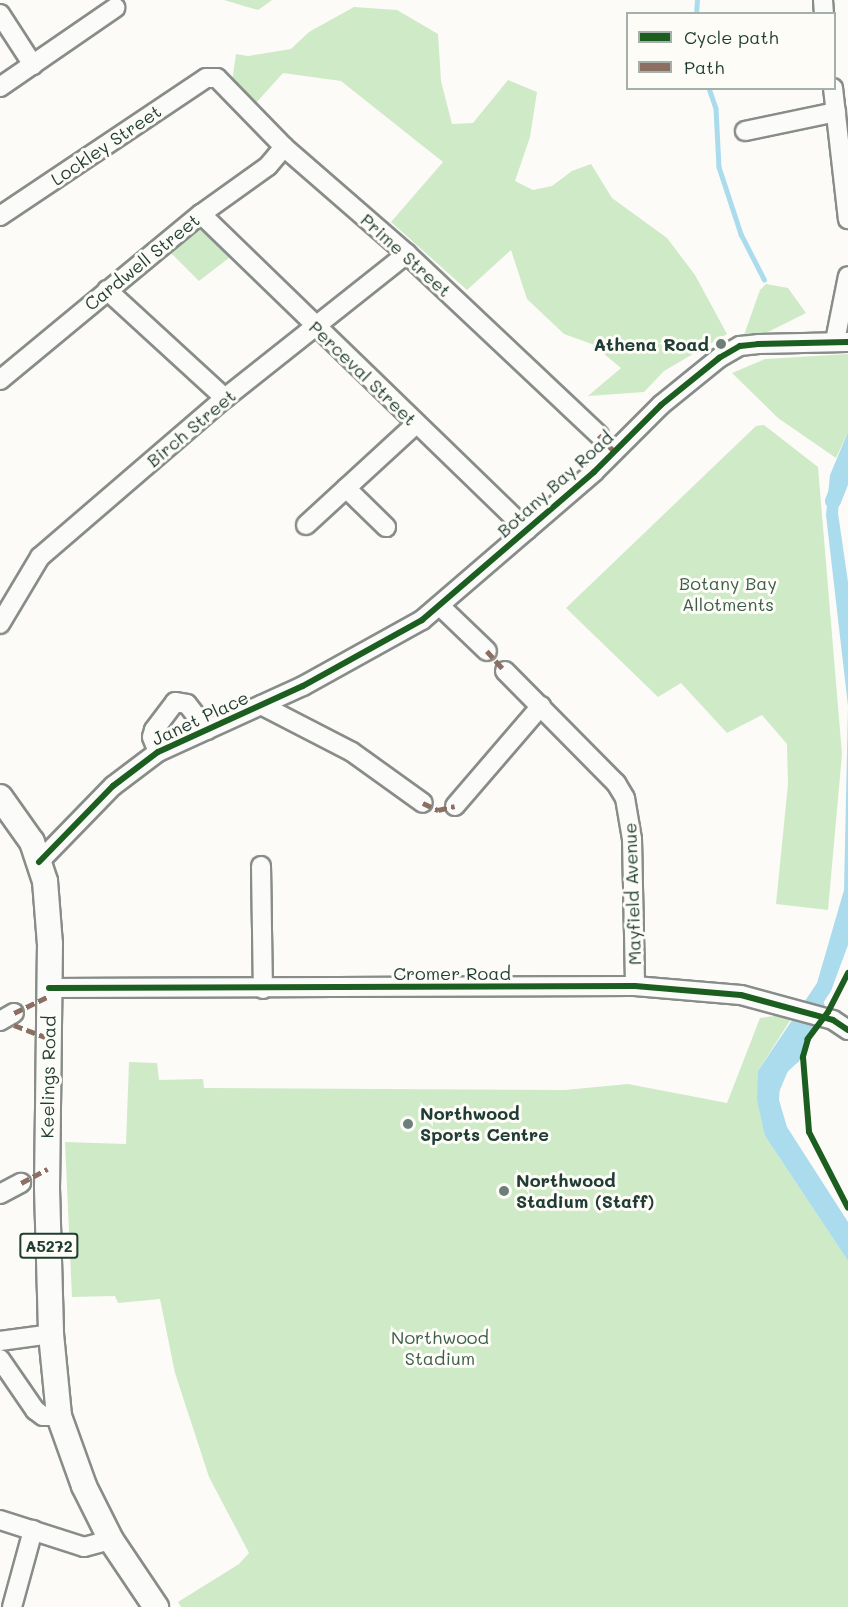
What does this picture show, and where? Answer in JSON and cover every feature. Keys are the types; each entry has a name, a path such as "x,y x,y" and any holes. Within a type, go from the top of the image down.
{"main road":[{"name":"Keelings Road","path":"0,797 19,821 39,862 50,944 47,1188 51,1334 59,1416 84,1486 111,1540 156,1607"}],"street":[{"path":"0,87 115,8"},
{"path":"0,14 33,65"},
{"name":"Lockley Street","path":"0,216 206,78 213,78"},
{"name":"Prime Street","path":"213,78 284,147 406,254 599,435"},
{"path":"833,90 848,207"},
{"path":"753,135 836,112"},
{"name":"Cardwell Street","path":"0,380 201,214 268,166 284,147"},
{"name":"Perceval Street","path":"201,214 315,328 527,530"},
{"name":"Birch Street","path":"0,624 5,601 40,557 225,398 406,254"},
{"path":"842,341 848,276"},
{"path":"107,290 225,398"},
{"name":"Botany Bay Road","path":"303,686 398,635 440,606 594,472 661,405 719,358 740,346 842,341"},
{"path":"306,525 416,424"},
{"path":"346,488 386,526"},
{"path":"440,606 487,651"},
{"name":"Mayfield Avenue","path":"506,671 616,783 625,798 632,839 635,986"},
{"name":"Janet Place","path":"39,862 113,786 158,752 303,686"},
{"path":"158,752 152,737 154,730 175,702 187,704 207,730"},
{"path":"261,705 352,752 423,803"},
{"path":"455,806 541,706"},
{"path":"261,866 263,989"},
{"name":"Cromer Road","path":"49,988 635,986 741,995 794,1007 841,1025"},
{"path":"0,1194 21,1183"},
{"path":"0,1341 51,1334"},
{"path":"0,1359 35,1410 43,1416 59,1416"},
{"path":"0,1520 84,1546 111,1540"},
{"path":"12,1607 33,1530"}],"green space":[{"path":"224,0 272,0 258,10"},
{"path":"354,7 397,10 438,34 441,81 452,124 473,123 508,80 537,92 530,137 515,181 533,190 552,186 572,171 591,164 612,198 667,238 695,275 727,334 664,371 644,392 588,396 621,368 592,344 564,334 527,299 511,250 467,290 391,222 443,162 341,81 283,73 255,104 232,82 236,54 248,56 291,49 309,32"},
{"path":"201,214 238,251 199,281 163,245"},
{"path":"766,284 788,288 806,313 740,346 760,290"},
{"path":"848,354 848,432 836,458 778,418 732,373 765,359"},
{"name":"Botany Bay Allotments","path":"764,425 818,467 842,754 828,910 776,904 788,784 787,744 762,715 727,733 681,683 658,697 566,608 756,426"},
{"name":"Northwood Stadium","path":"781,1015 791,1019 758,1071 765,1136 848,1261 848,1607 181,1607 178,1602 239,1564 249,1553 209,1477 175,1373 160,1299 118,1303 115,1296 72,1297 65,1142 126,1144 129,1062 157,1063 159,1080 203,1079 204,1088 565,1090 628,1084 727,1103 760,1018"}],"water":[{"path":"848,432 848,467 841,478 838,513 848,582 848,706 826,515 830,475"},
{"path":"848,706 848,945 831,991 781,1067 779,1100 787,1127 848,1222 848,1261 765,1136 757,1100 758,1071 817,983 844,890"}],"waterway":[{"path":"696,12 697,0"},
{"path":"710,90 716,108 719,167 741,234 764,279"},
{"path":"833,501 848,463"},
{"path":"772,1088 781,1067 793,1056 817,1006"}],"marked path":[{"path":"599,435 615,452"},
{"path":"487,651 505,671"},
{"path":"423,803 438,810 455,806"},
{"path":"14,1013 49,996"},
{"path":"14,1025 48,1038"},
{"path":"21,1183 47,1169"}],"cycle path":[{"path":"39,862 113,786 158,752 303,686 422,620 594,472 661,405 719,358 740,346 848,342"},
{"path":"848,973 828,1012 808,1039 803,1057 809,1132 848,1208"},
{"path":"49,988 635,986 741,995 833,1020 848,1030"}],"place":[{"name":"Athena Road","path":"721,344"},
{"name":"Northwood Sports Centre","path":"408,1124"},
{"name":"Northwood Stadium (Staff)","path":"504,1191"}]}
